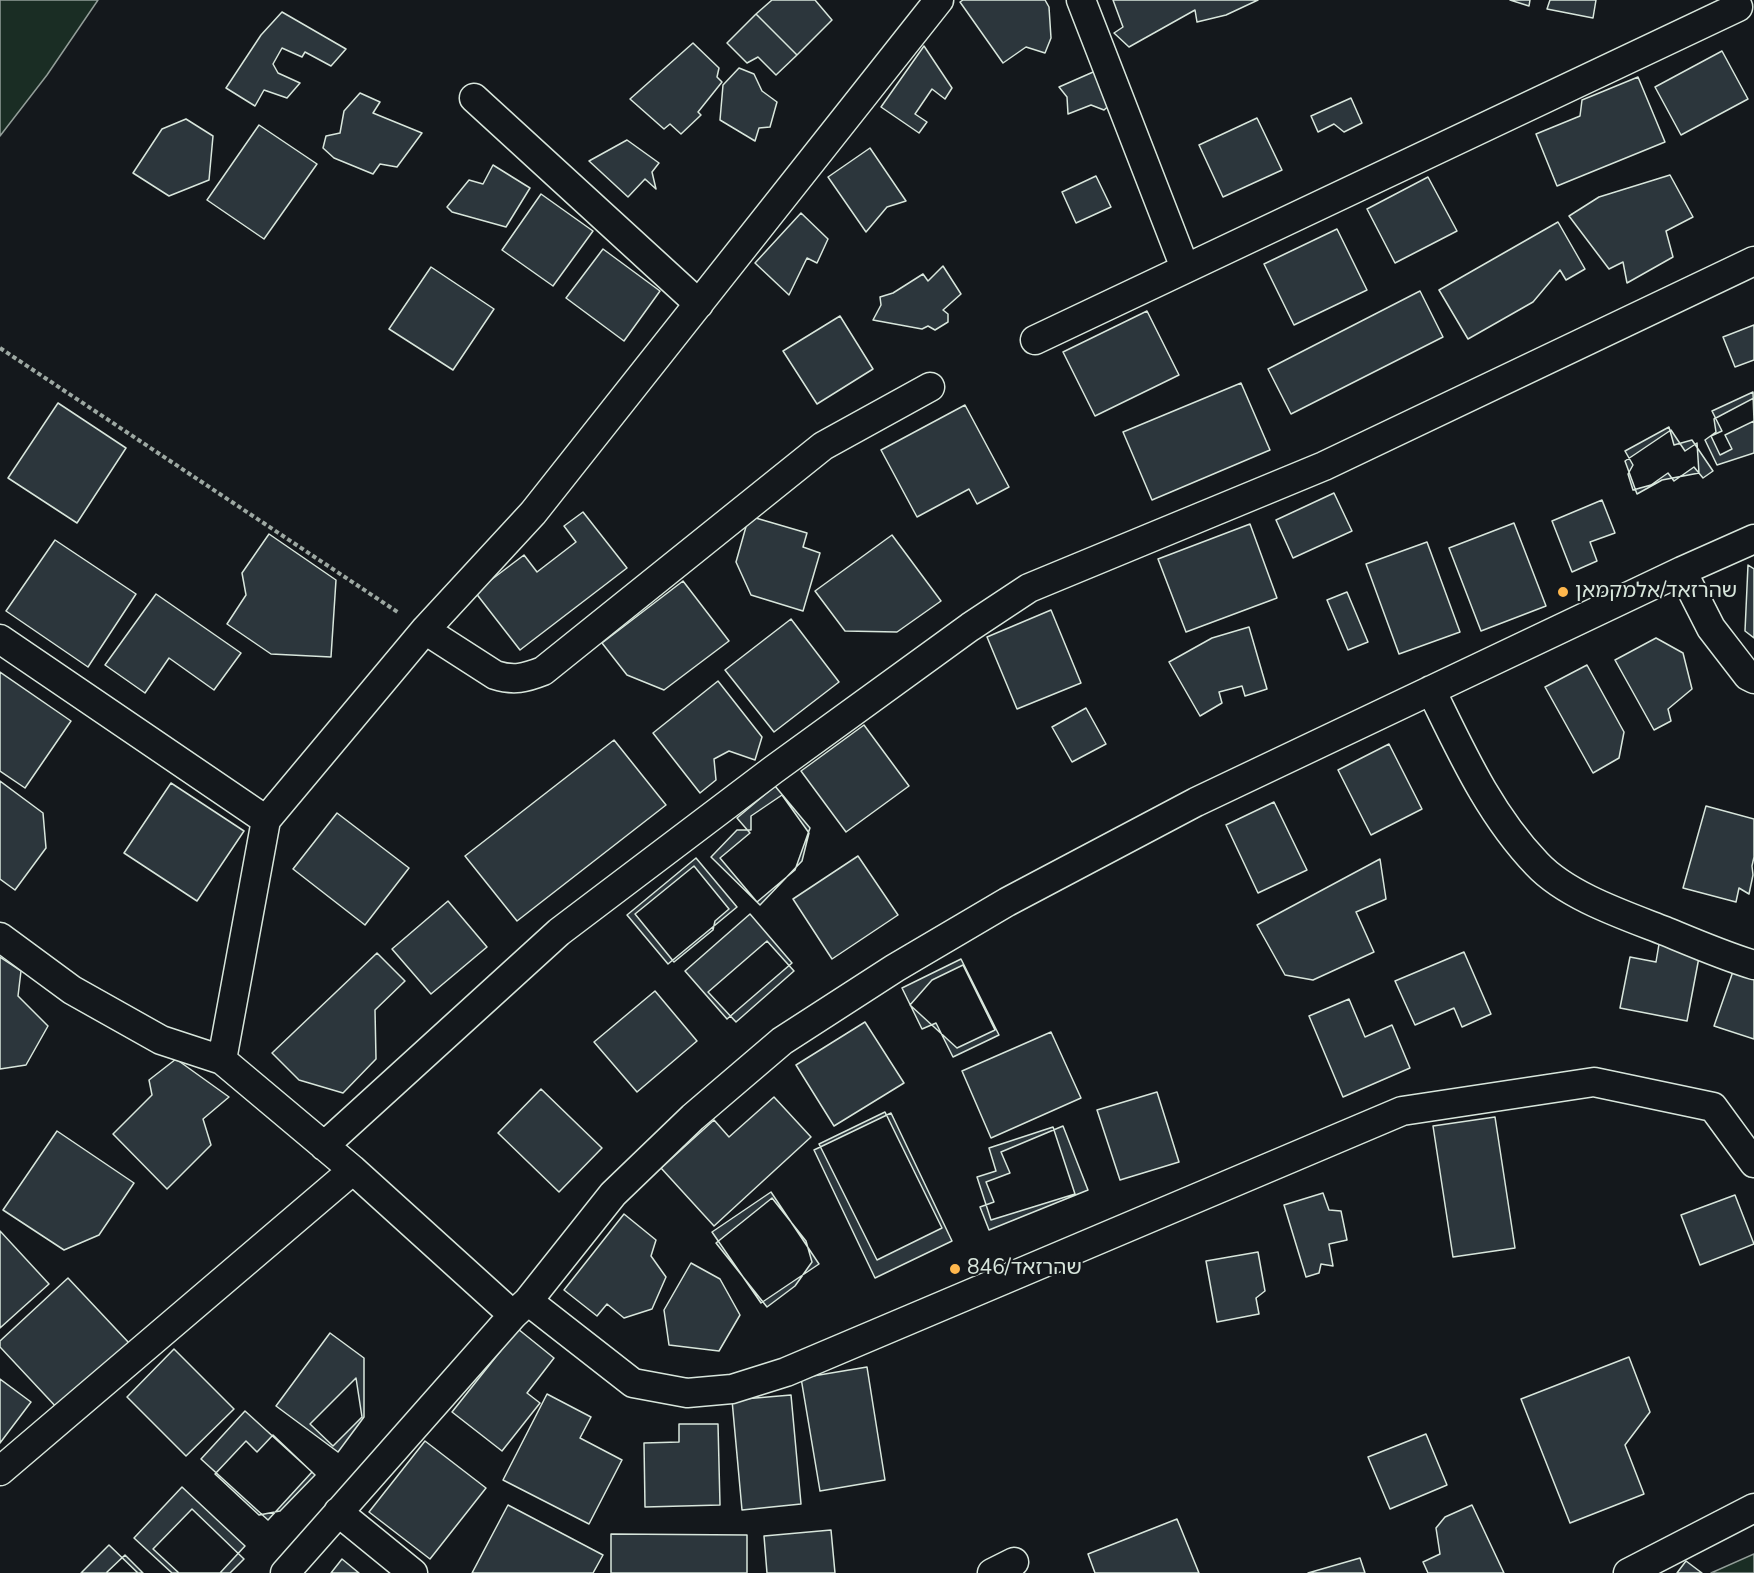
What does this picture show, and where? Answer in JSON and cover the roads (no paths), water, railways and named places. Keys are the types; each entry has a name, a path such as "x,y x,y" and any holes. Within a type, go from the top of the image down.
{"street":[{"path":"222,1060 266,820 425,630 533,513 939,0"},
{"path":"1081,0 1185,268"},
{"path":"1035,340 1734,6"},
{"path":"474,98 699,304"},
{"path":"324,1146 559,932 783,763 970,627 1029,588 1324,466 1754,261"},
{"path":"425,630 495,675 508,679 523,679 543,671 823,446 930,387"},
{"path":"285,1573 520,1308 613,1194 693,1117 782,1041 895,968 1007,902 1196,802 1754,539"},
{"path":"1682,571 1711,628 1748,676 1754,679"},
{"path":"0,639 266,820"},
{"path":"1431,690 1469,768 1495,813 1538,866 1572,891 1610,909 1754,965"},
{"path":"0,937 72,990 161,1040 222,1060 520,1308 633,1383 687,1394 732,1389 786,1372 1402,1111 1594,1082 1713,1107 1754,1163"},
{"path":"0,1471 353,1170"},
{"path":"1628,1573 1754,1508"},
{"path":"338,1512 413,1573"}],"place":[{"name":"שהרזאד/אלמקמאן","path":"1563,592"},
{"name":"846/שהרזאד","path":"955,1269"}]}
